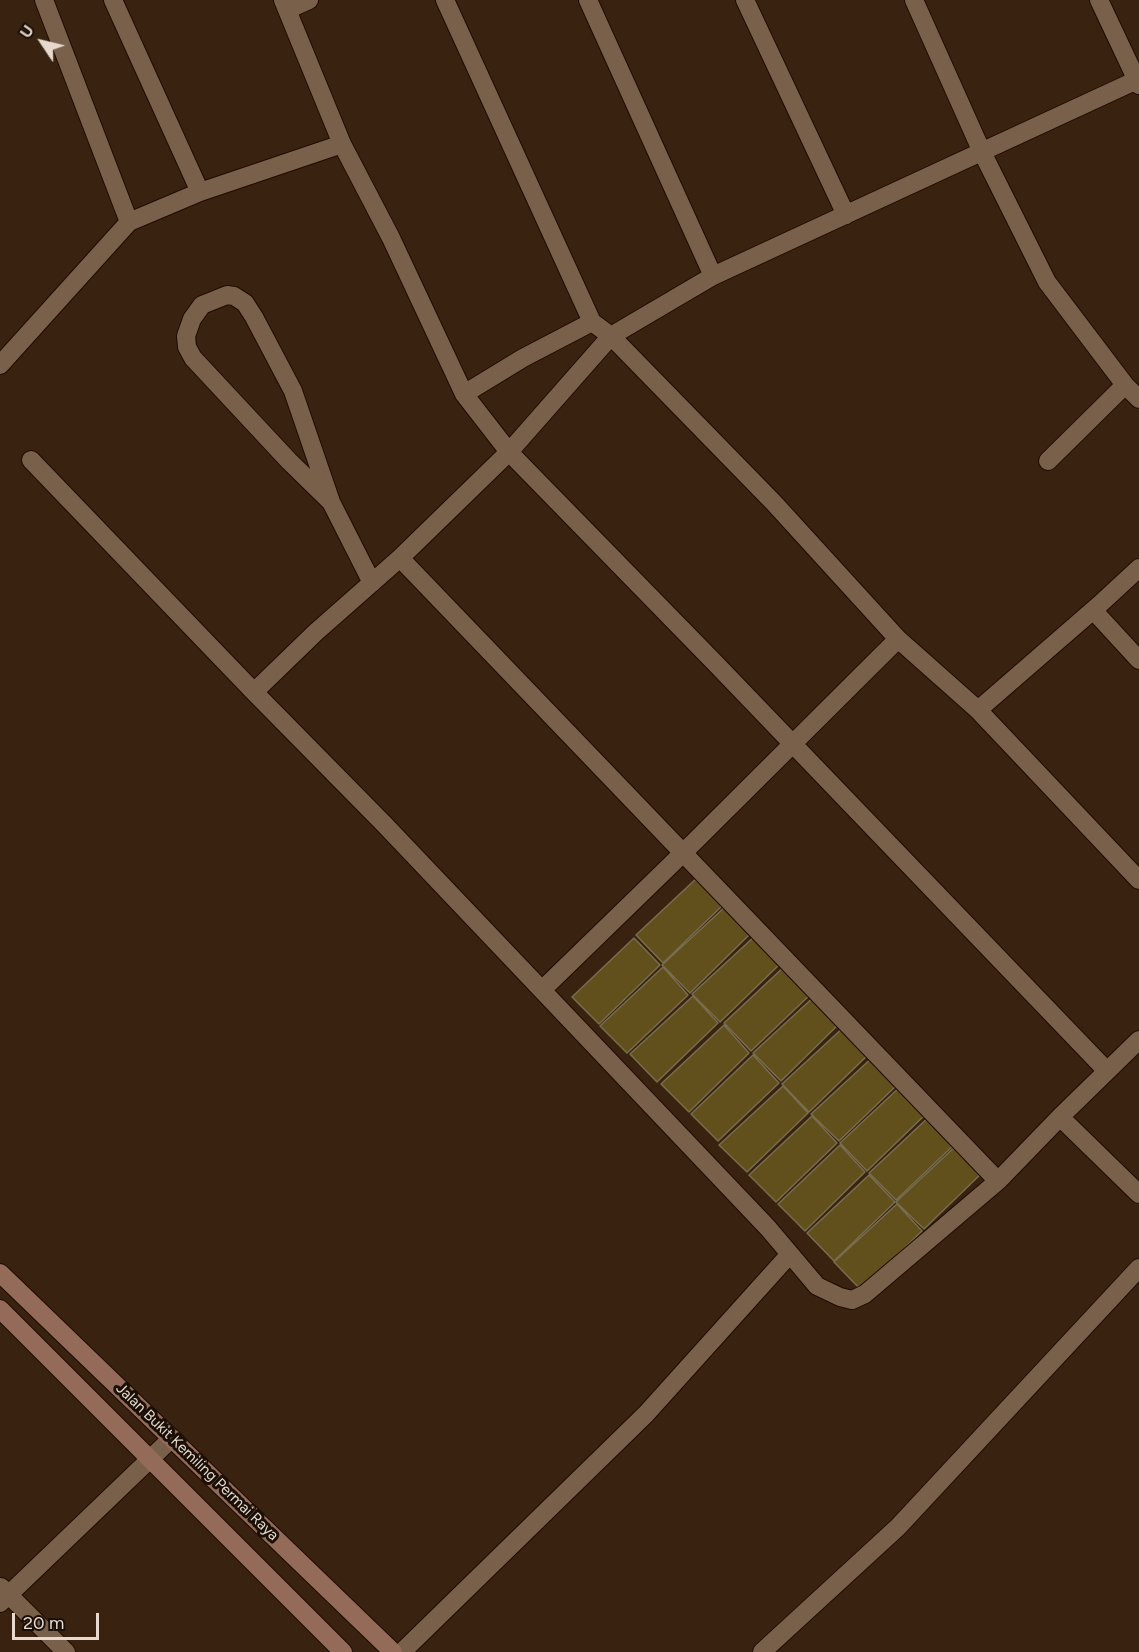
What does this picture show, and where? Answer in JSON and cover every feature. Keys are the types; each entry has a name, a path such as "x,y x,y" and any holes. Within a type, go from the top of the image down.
{"street":[{"path":"44,0 129,222"},
{"path":"113,0 200,192"},
{"path":"309,0 285,5 342,144 391,238 464,394 509,452 1107,1071"},
{"path":"445,0 591,322 611,336 774,503 898,639 978,710 1139,880"},
{"path":"588,0 713,276"},
{"path":"745,0 846,214"},
{"path":"914,0 982,152 1047,282 1125,386 1139,399"},
{"path":"254,692 316,632 400,558 509,452 611,336 713,276 1138,81 1099,0"},
{"path":"0,365 129,222 200,192 342,144"},
{"path":"331,502 288,461 193,358 187,347 186,336 192,319 202,305 227,294 245,303 294,391 331,502 372,583"},
{"path":"464,394 523,358 591,322"},
{"path":"1048,461 1125,386"},
{"path":"31,460 542,990 768,1228 817,1286 852,1300 865,1294 998,1180 1139,1040"},
{"path":"400,558 998,1180"},
{"path":"978,710 1139,568"},
{"path":"1093,610 1139,660"},
{"path":"542,990 898,639"},
{"path":"1060,1117 1139,1194"},
{"path":"402,1652 646,1414 790,1254"},
{"path":"762,1652 898,1527 1139,1268"},
{"name":"Jalan Bukit Kemiling Permai Raya","path":"0,1273 393,1652"},
{"name":"Jalan Bukit Kemiling Permai Raya","path":"0,1309 339,1651"},
{"path":"66,1652 3,1594 172,1438"}],"building":[{"path":"698,877 724,904 663,963 636,935"},
{"path":"725,907 750,934 690,993 662,965"},
{"path":"755,936 781,963 720,1022 692,994"},
{"path":"634,938 660,965 599,1024 572,997"},
{"path":"786,965 812,993 751,1051 724,1023"},
{"path":"663,967 688,995 627,1053 600,1026"},
{"path":"816,995 841,1022 781,1081 753,1053"},
{"path":"693,996 718,1023 657,1082 630,1054"},
{"path":"724,1025 749,1053 689,1112 661,1084"},
{"path":"845,1026 870,1053 809,1112 782,1084"},
{"path":"753,1055 779,1083 718,1141 691,1114"},
{"path":"874,1056 899,1083 839,1141 811,1114"},
{"path":"902,1085 928,1112 867,1171 840,1143"},
{"path":"783,1086 808,1113 747,1172 719,1145"},
{"path":"931,1115 957,1142 896,1200 869,1173"},
{"path":"812,1116 837,1143 776,1202 749,1175"},
{"path":"959,1143 984,1171 924,1229 896,1202"},
{"path":"840,1145 865,1172 805,1231 778,1204"},
{"path":"869,1175 895,1202 834,1261 807,1233"},
{"path":"897,1204 922,1231 861,1290 834,1262"}]}
